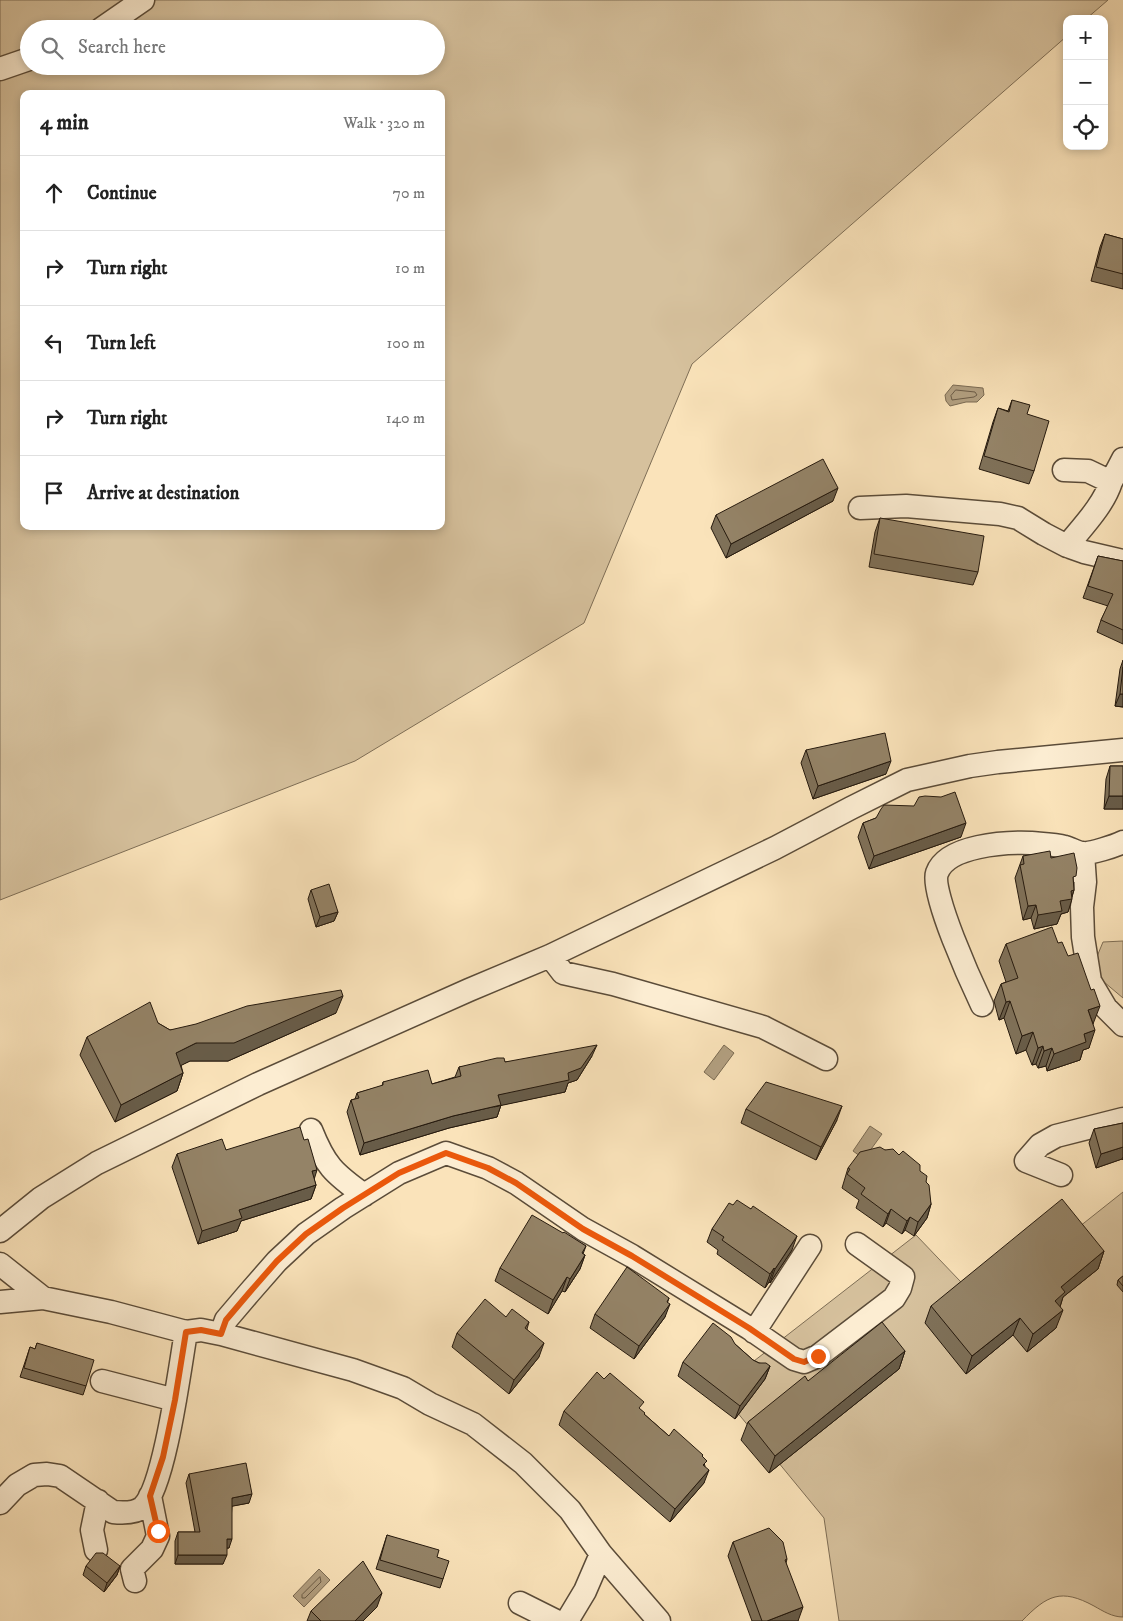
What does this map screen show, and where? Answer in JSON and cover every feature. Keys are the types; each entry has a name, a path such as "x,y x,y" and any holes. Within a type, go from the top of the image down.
{"street":[{"path":"114,20 143,0"},
{"path":"0,69 20,62"},
{"path":"1067,546 1107,492 1123,459"},
{"path":"1064,470 1088,471 1111,482"},
{"path":"860,508 906,506 1000,514 1018,518 1067,546 1123,562"},
{"path":"0,1231 41,1198 97,1163 267,1080 550,956 775,848 907,780 970,766 998,762 1123,750"},
{"path":"982,1005 953,937 938,894 937,872 943,863 971,849 987,846 1030,843 1063,846 1083,853 1123,842"},
{"path":"1083,853 1085,882 1082,907 1083,937 1090,981 1106,1008 1123,1025"},
{"path":"550,956 563,973 613,984 763,1027 826,1059"},
{"path":"1061,1175 1026,1162 1040,1145 1056,1136 1123,1119"},
{"path":"311,1130 319,1150 330,1168 364,1195"},
{"path":"221,1334 226,1320 277,1261 306,1234 399,1173 446,1153 488,1168 516,1183 583,1229 632,1256 794,1359 804,1362 818,1356 894,1298 900,1288 902,1277 857,1244"},
{"path":"738,1348 810,1246"},
{"path":"0,1264 43,1298"},
{"path":"0,1302 43,1298 111,1312 186,1332 201,1330 221,1334 353,1370 403,1388 430,1404 473,1424 522,1463 570,1510 601,1554 659,1621"},
{"path":"0,1503 17,1485 34,1475 46,1474 60,1476 114,1512 122,1513 142,1507 150,1496 163,1457 186,1332"},
{"path":"102,1381 175,1400"},
{"path":"135,1581 132,1569 152,1549 158,1536 150,1496"},
{"path":"96,1550 92,1530 98,1501"},
{"path":"567,1621 585,1591 601,1554"},
{"path":"520,1604 556,1621"}],"shaded area":[{"path":"0,0 1108,0 1091,15 1063,15 1063,39 692,364 584,623 355,761 0,900"},
{"path":"1123,941 1123,998 1091,971 1103,942"},
{"path":"1123,1192 1123,1617 1115,1616 1082,1600 1063,1596 1047,1600 1022,1621 839,1621 824,1518 718,1389 916,1235 982,1304"}],"water":[{"path":"953,385 983,388 984,395 977,402 966,402 950,406 946,401 945,395"},
{"path":"724,1045 734,1053 714,1080 704,1072"},
{"path":"870,1126 882,1134 864,1159 853,1151"},
{"path":"319,1569 330,1580 304,1607 293,1596"}],"building":[{"path":"1105,234 1123,239 1123,274 1096,267"},
{"path":"1012,400 1030,405 1027,414 1049,421 1034,471 984,456 998,408 1009,412"},
{"path":"823,459 838,488 731,544 716,515"},
{"path":"880,518 984,536 978,572 874,554"},
{"path":"1098,556 1123,561 1123,630 1101,620 1113,594 1088,586"},
{"path":"1123,667 1123,694 1120,694"},
{"path":"885,733 891,761 818,786 806,750"},
{"path":"1110,766 1123,766 1123,796 1109,796"},
{"path":"955,792 966,823 874,856 863,823 876,818 884,805 914,806 919,797 941,797"},
{"path":"1050,851 1051,858 1074,853 1077,868 1076,876 1073,877 1074,890 1071,891 1072,899 1060,901 1062,911 1038,915 1036,905 1028,906 1020,865 1024,864 1023,856"},
{"path":"329,884 338,912 320,917 311,890"},
{"path":"1052,927 1058,943 1062,942 1068,956 1078,953 1091,990 1094,989 1100,1006 1088,1010 1095,1030 1084,1034 1086,1042 1054,1054 1052,1048 1044,1051 1043,1046 1038,1048 1033,1032 1022,1036 1010,1001 1006,1002 1001,984 1018,978 1006,944"},
{"path":"341,990 343,996 234,1043 196,1043 176,1053 183,1073 121,1105 87,1037 150,1002 158,1023 170,1030 196,1024 247,1006"},
{"path":"597,1045 581,1068 568,1073 569,1080 498,1095 501,1105 453,1116 364,1143 351,1100 359,1098 357,1093 383,1085 383,1082 428,1070 432,1084 461,1076 459,1067 497,1058 504,1058 505,1062"},
{"path":"766,1082 842,1106 821,1147 746,1109"},
{"path":"1123,1123 1123,1147 1101,1154 1094,1129"},
{"path":"300,1127 304,1140 308,1139 317,1170 312,1171 316,1185 239,1210 242,1218 202,1231 177,1154 222,1139 226,1150"},
{"path":"880,1147 885,1150 893,1149 899,1155 903,1151 920,1165 920,1171 927,1176 926,1182 929,1185 931,1204 918,1222 910,1217 907,1221 891,1209 888,1214 861,1194 865,1188 847,1174 850,1169 848,1168 860,1152"},
{"path":"1062,1199 1104,1251 1061,1287 1065,1292 1055,1301 1063,1310 1033,1334 1020,1318 972,1356 931,1306"},
{"path":"737,1200 751,1209 753,1206 797,1236 770,1274 722,1240 724,1237 712,1229 729,1203 733,1205"},
{"path":"532,1215 586,1246 582,1253 585,1255 570,1279 567,1277 553,1300 500,1268"},
{"path":"627,1267 669,1298 667,1302 670,1304 639,1346 595,1314"},
{"path":"1123,1276 1123,1286 1118,1280"},
{"path":"485,1299 506,1317 512,1309 529,1322 525,1328 544,1343 514,1380 457,1333"},
{"path":"882,1322 905,1351 775,1456 748,1422 805,1376 808,1381"},
{"path":"713,1323 731,1337 735,1344 753,1360 770,1366 740,1406 683,1362"},
{"path":"37,1343 94,1360 86,1386 24,1368 30,1347 35,1349"},
{"path":"597,1372 604,1379 610,1373 644,1402 639,1408 644,1414 669,1436 674,1429 703,1455 707,1461 703,1465 709,1470 675,1509 564,1411"},
{"path":"246,1463 252,1494 232,1498 232,1539 227,1539 227,1555 178,1555 178,1532 200,1532 189,1474"},
{"path":"769,1528 783,1542 787,1559 785,1560 803,1607 767,1621 762,1621 733,1542"},
{"path":"387,1535 439,1550 437,1557 449,1561 443,1579 380,1560"},
{"path":"96,1553 103,1553 120,1566 107,1583 86,1566"},
{"path":"363,1561 382,1593 355,1621 321,1621 311,1611"}],"route":[{"path":"158,1531 150,1496 163,1457 186,1332 201,1330 221,1334 226,1320 277,1261 306,1234 399,1173 446,1153 488,1168 516,1183 583,1229 632,1256 749,1328 794,1359 804,1362 818,1356"}]}
